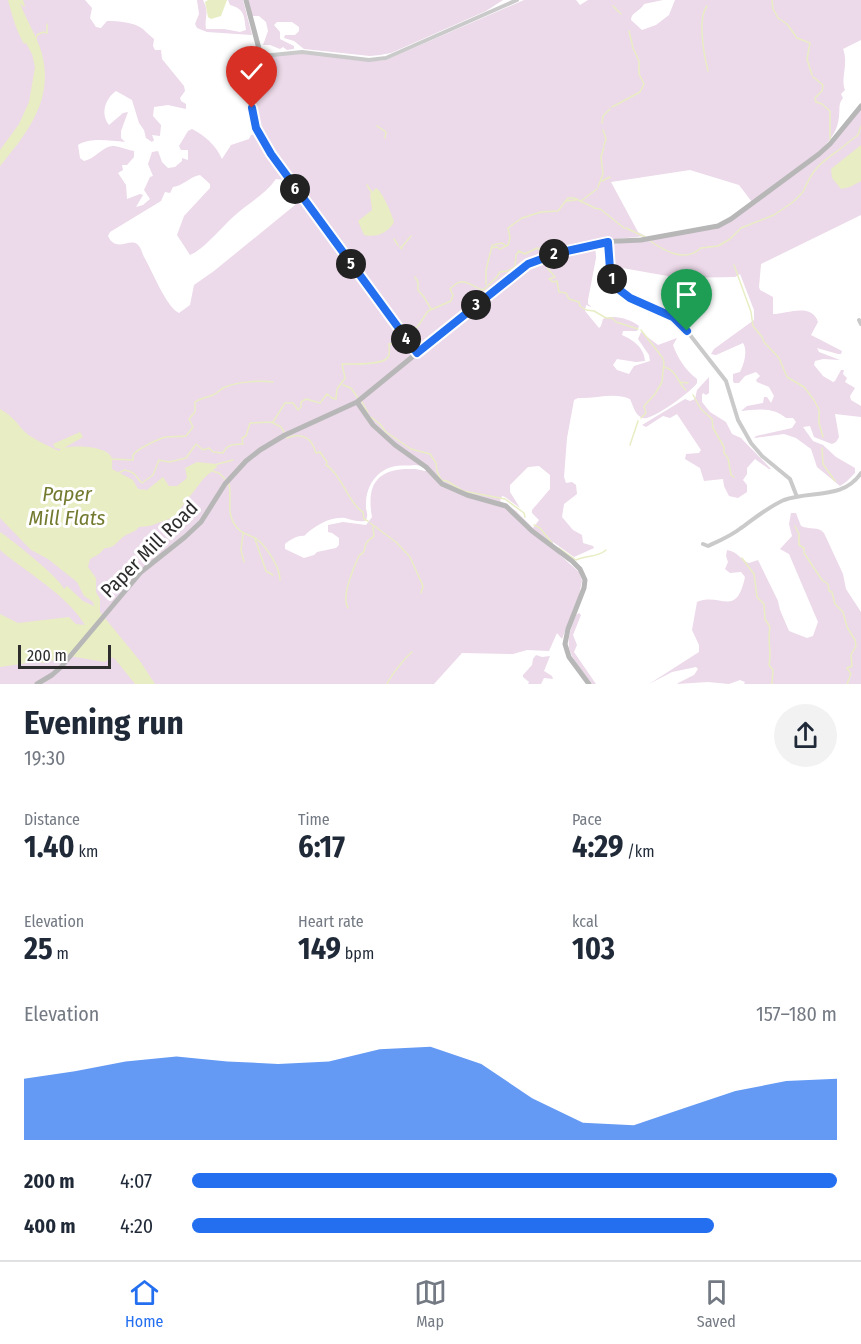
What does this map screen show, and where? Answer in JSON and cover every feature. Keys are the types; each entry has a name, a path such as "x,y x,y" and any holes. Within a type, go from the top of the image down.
{"main road":[{"path":"246,0 261,56 262,73 252,108 254,122 261,137 291,183 417,353"},
{"name":"Paper Mill Road","path":"37,684 52,675 65,663 146,567 196,527 225,484 252,456 298,429 357,402 528,264 558,253 608,242 640,240 699,231 724,223 819,154 861,106"},
{"path":"357,402 373,425 395,445 426,467 442,484 467,495 506,506 532,531 580,569 585,580 584,588 565,644 569,657 589,684"}],"street":[{"path":"261,56 302,52 369,60 386,58 517,0"},
{"path":"608,242 610,269 617,288 627,297 668,314 683,326 726,381 736,415 751,443 762,456 790,479 796,497"},
{"path":"703,544 708,546 728,537 770,507 796,497 841,490 850,485 861,473"}],"shaded area":[{"path":"0,0 85,0 92,8 90,18 96,27 101,28 107,21 126,22 143,29 154,39 155,50 161,50 162,59 184,86 185,91 180,98 186,104 186,109 168,105 154,107 153,116 161,125 160,136 152,135 154,140 152,142 146,138 132,100 116,91 107,102 104,112 109,125 123,113 128,112 121,131 121,138 125,142 95,140 78,145 80,158 84,161 110,146 134,151 134,157 127,165 122,165 123,170 118,173 126,185 127,199 143,195 136,207 150,199 144,190 150,177 153,176 148,164 152,152 158,151 162,162 168,168 175,167 182,161 182,158 188,160 188,150 181,150 179,146 188,131 192,129 209,141 222,159 231,145 249,139 255,134 285,180 276,179 267,190 233,217 206,244 190,255 177,235 184,216 210,188 210,184 200,175 173,187 170,193 165,192 161,201 110,232 108,236 115,244 134,243 138,245 164,296 179,313 190,305 194,285 295,205 297,202 293,190 380,307 385,303 265,142 253,112 265,58 294,53 356,60 386,60 524,0 576,0 580,5 588,0 663,0 644,4 633,15 631,20 642,30 656,25 669,15 675,0 861,0 861,40 843,49 845,90 841,94 843,98 834,134 822,149 752,202 739,185 690,170 611,182 638,232 645,236 589,242 595,243 596,258 588,300 588,304 592,307 586,305 585,311 599,328 603,319 612,317 627,319 639,326 637,331 623,331 622,335 640,348 645,361 617,359 613,365 617,370 629,374 634,366 650,361 649,355 638,339 641,332 658,345 677,338 673,345 679,359 697,379 697,383 672,405 648,418 638,415 630,399 624,397 604,396 574,400 567,438 564,477 566,483 572,482 576,485 577,494 564,504 562,517 573,530 582,535 583,543 594,548 574,557 553,542 552,548 579,572 582,581 562,639 557,633 549,651 527,650 513,654 462,653 434,684 0,684","holes":["423,466 427,471 401,469 391,471 377,480 371,495 372,517 366,525 343,522 328,525 328,532 339,538 339,545 336,548 317,552 304,558 285,549 285,544 289,541 304,536 329,520 345,518 365,521 368,491 374,479 389,468","539,466 550,475 550,489 532,510 539,520 533,528 516,511 500,501 502,496 505,497 520,508 510,492 510,485 528,467"]},
{"path":"197,0 203,0 205,5 206,29 240,32 246,30 243,14 239,9 230,5 228,0 243,0 252,35 207,32 197,28 195,24 199,14"},
{"path":"248,0 503,0 486,11 391,53 370,56 304,49 294,41 284,38 285,35 295,35 299,31 299,27 292,22 277,22 274,25 280,32 280,39 294,46 294,49 287,50 283,47 280,49 263,45 268,31 266,22 259,16 252,16"},
{"path":"861,108 861,215 761,264 759,287 760,290 773,297 773,314 810,312 818,322 811,335 842,351 838,354 817,348 819,352 840,360 823,359 815,361 814,365 823,376 833,382 841,370 844,370 843,374 847,378 845,382 855,388 850,396 851,400 861,406 861,417 835,414 839,437 832,444 814,437 810,426 803,427 813,441 823,445 836,457 855,468 855,473 840,486 817,467 811,449 796,438 784,434 754,438 792,428 796,422 793,418 786,418 770,410 741,411 747,406 763,403 764,397 767,397 771,403 774,396 769,387 757,382 760,376 756,372 745,376 739,383 734,383 733,374 740,372 744,361 743,343 716,355 711,354 714,349 754,320 754,310 740,274 735,277 679,278 611,266 610,247 614,244 714,229 819,156"},
{"path":"709,377 709,393 706,395 703,393 702,402 710,412 726,422 732,434 741,438 771,469 755,459 747,468 747,474 743,480 747,485 747,492 738,498 729,496 723,479 704,481 700,468 685,459 686,454 699,453 701,450 677,414 670,418 663,416 646,427 642,425 685,399 690,401 695,399 697,390"},
{"path":"791,513 796,513 801,526 824,533 843,574 846,589 861,612 861,684 744,684 745,682 740,680 729,684 708,682 676,684 694,675 698,669 696,667 672,672 649,684 699,652 699,645 692,630 697,602 732,601 737,597 745,577 741,572 730,573 725,569 728,562 727,550 734,552 749,563 758,560 778,601 789,631 807,638 813,636 818,622 789,554 780,549 792,536 789,524"},
{"path":"579,613 581,615 573,635 577,645 574,652 596,684 592,684 570,651 569,636 576,615"},
{"path":"536,655 550,656 544,671 553,679 544,678 541,684 528,684 529,682 523,675 532,665"}],"water":[{"path":"8,0 23,0 24,7 20,3 42,54 45,71 41,101 36,115 20,141 0,166 0,150 19,124 29,102 35,67 32,54 16,28"},
{"path":"227,0 221,16 211,19 208,17 205,2"},
{"path":"861,145 861,181 841,189 832,178 831,169"},
{"path":"376,188 384,198 394,222 381,234 364,235 358,221 372,210 370,194"},
{"name":"Paper Mill Flats","path":"0,409 12,417 24,432 59,451 61,449 55,448 53,444 80,432 83,437 64,448 88,447 106,452 112,458 112,469 133,480 138,489 147,490 163,477 169,486 177,486 187,478 185,468 197,462 216,464 217,467 204,478 174,517 150,526 139,527 90,559 88,567 96,578 100,612 140,661 155,684 135,684 111,657 105,662 63,655 47,663 34,662 0,667 0,614 18,623 69,617 76,624 85,625 57,594 0,550 0,532 46,569 64,589 67,586 83,601 94,606 93,602 84,596 77,582 48,559 31,550 0,518"}],"waterway":[{"path":"772,0 773,9 778,18 787,24 797,38 810,43 807,59 812,75"},
{"path":"613,6 621,14"},
{"path":"707,6 702,19 702,28 708,71"},
{"path":"35,41 37,35 47,33 47,24"},
{"path":"612,107 640,92 644,84 639,74 639,61 629,31"},
{"path":"813,77 823,85 822,91 815,98 816,102 822,104"},
{"path":"823,105 830,111 830,139"},
{"path":"602,123 603,116 610,109"},
{"path":"377,126 386,132 385,138"},
{"path":"850,141 858,135 861,126"},
{"path":"603,130 606,139 604,145"},
{"path":"803,192 817,168 849,142"},
{"path":"598,187 603,174 601,157 604,147"},
{"path":"602,181 610,177"},
{"path":"367,185 372,193"},
{"path":"581,201 597,189"},
{"path":"649,240 661,248 681,255 688,255 701,248 718,246 730,239 741,228 774,215 802,193"},
{"path":"491,248 500,249 508,245 510,238 508,228 522,218 541,212 558,211 568,198 574,198 593,207"},
{"path":"566,201 576,200"},
{"path":"594,208 600,209 624,228"},
{"path":"626,228 645,237"},
{"path":"401,248 411,236"},
{"path":"394,239 398,245"},
{"path":"493,245 502,243 505,245"},
{"path":"486,284 486,270 492,246"},
{"path":"406,335 418,326 428,311 451,301 453,295 450,289 459,282 466,282 483,290 500,272 515,267 516,255 519,251 525,254 537,248 546,255"},
{"path":"547,258 552,266 548,269 555,277 549,279 553,282 557,281 559,292 566,293 569,299 579,302 580,306 586,310 594,311 606,318 612,318 616,322 638,329"},
{"path":"734,265 751,312 753,326 779,358 787,377 804,387 814,400 819,410 819,423 823,437"},
{"path":"415,277 418,290 431,309"},
{"path":"641,330 664,362 662,382 644,406 646,413 641,418"},
{"path":"273,422 285,403 293,403 298,410 301,402 306,399 320,403 327,394 336,399 337,389 345,378 342,364 368,364 387,359 389,344 399,343 402,339"},
{"path":"664,367 674,373 686,390"},
{"path":"112,459 133,460 135,453 153,442 166,437 186,436 193,427 189,419 195,412 195,402 225,387 249,382 273,382"},
{"path":"680,382 688,383"},
{"path":"343,385 351,388 358,398"},
{"path":"693,395 701,409 712,419 713,428 724,447 731,475 734,477"},
{"path":"362,402 368,413"},
{"path":"371,417 386,432 411,449 430,454 436,463 441,480 463,491 505,499 524,513 525,517"},
{"path":"630,445 638,421"},
{"path":"118,473 129,471 142,483 153,475 159,460 169,462 186,458 196,444 203,450 209,448 213,452 223,453 229,446 243,444 242,438 246,436 250,423 273,422"},
{"path":"273,423 281,427 284,432"},
{"path":"287,438 302,436 312,443 316,453 320,452 327,462 326,465 336,475 353,503 363,512 364,519 368,521"},
{"path":"822,448 823,464 835,481"},
{"path":"214,465 233,460"},
{"path":"212,471 219,473 225,479"},
{"path":"229,484 232,520 240,531 258,540 265,548 275,564 280,580"},
{"path":"370,523 396,542 410,557 423,586 421,593"},
{"path":"534,525 540,528 552,543"},
{"path":"795,526 799,534 799,545 804,548 804,553 822,580 828,584 835,604 843,612 847,627 855,640 856,646 851,655 852,666 847,668 851,674 847,684"},
{"path":"348,608 346,603 348,583 366,543 374,536 373,527"},
{"path":"243,534 241,550 244,562"},
{"path":"255,539 266,571 273,575"},
{"path":"559,548 576,560 606,550"},
{"path":"742,558 754,574 757,597 764,604 765,619 770,627 769,665 773,670 772,684"},
{"path":"387,684 412,652"}],"route":[{"path":"252,108 256,128 271,154 417,353 528,264 599,242 608,242 610,269 617,288 624,295 673,317 687,331"}]}
